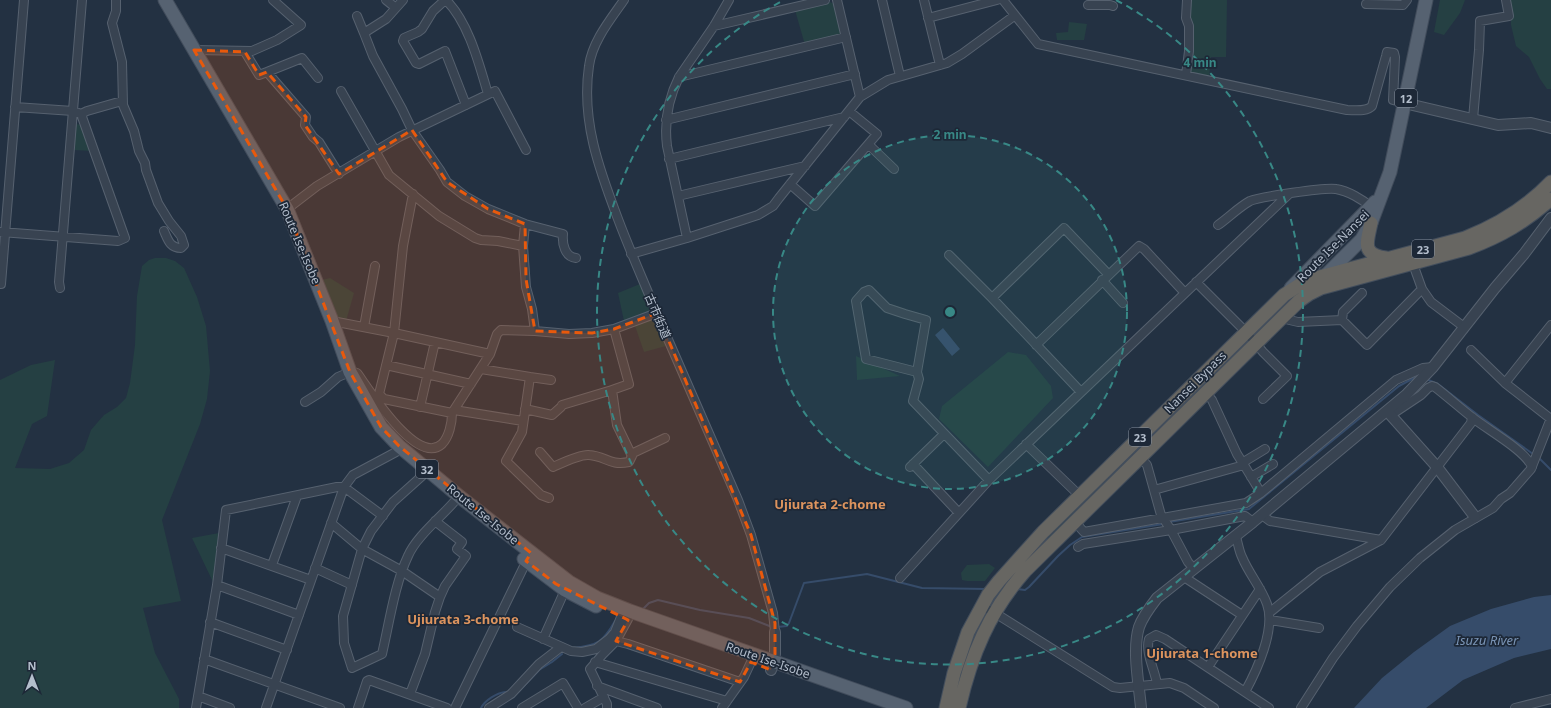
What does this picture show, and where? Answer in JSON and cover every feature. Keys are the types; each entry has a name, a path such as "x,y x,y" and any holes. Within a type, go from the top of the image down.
{"highway":[{"name":"Nansei Bypass","path":"946,708 954,673 968,632 985,601 999,581 1015,562 1080,496 1284,295 1301,284 1328,274 1466,238 1483,231 1518,211 1551,182"},
{"name":"Nansei Bypass","path":"959,708 966,675 973,656 995,613 1015,582 1299,301 1308,294 1321,288 1469,248 1498,237 1519,224 1551,199"},
{"path":"1371,223 1368,238 1370,253 1377,257 1387,259"}],"main road":[{"name":"Route Ise-Isobe","path":"156,0 281,212 348,373 381,427 399,446 529,557 565,590 624,618 751,662 773,666 906,708"},
{"name":"Route Ise-Isobe","path":"165,0 287,209 332,321 355,398 375,430 396,452 422,476 454,502 529,557 597,598 882,708"},
{"name":"Route Ise-Nansei","path":"1299,301 1362,239 1371,223 1380,194 1392,166 1426,0"},
{"name":"Route Ise-Nansei","path":"1284,295 1371,207 1380,194"}],"street":[{"path":"0,284 3,232 9,181 24,0"},
{"path":"60,288 59,282 62,236 82,0"},
{"path":"116,0 116,11 112,23 122,62 122,101 134,131 139,151 145,163 146,170 158,202 169,221 181,236 184,246 182,248 176,248 170,245 164,231"},
{"path":"194,50 252,51 267,45 301,25 273,0"},
{"path":"386,0 396,8"},
{"path":"364,34 386,19 403,0"},
{"path":"466,105 445,51 418,64 403,41 404,38 422,29 433,11 445,0 458,16 467,33 476,55 488,94"},
{"name":"古市街道","path":"624,0 606,26 591,56 587,81 589,125 595,154 604,183 631,254 738,500 771,606 775,623 775,632"},
{"path":"687,238 669,159 665,132 666,120 671,98 680,77 714,26 729,0"},
{"path":"714,26 825,0"},
{"path":"837,0 860,97"},
{"path":"882,0 900,76"},
{"path":"924,0 940,65"},
{"path":"928,18 997,0"},
{"path":"1003,0 1014,16 1038,44 1348,110 1365,110 1372,106 1387,52 1391,52 1394,53 1395,57 1393,100 1498,125 1531,123 1551,128"},
{"path":"1186,75 1189,38 1189,26 1186,18 1187,0"},
{"path":"1366,4 1402,5 1407,0"},
{"path":"1473,119 1480,50 1480,21 1509,16 1506,0"},
{"path":"1088,4 1113,6"},
{"path":"357,16 378,67 412,130 447,182 465,196 488,209 525,224 563,234 562,242 568,254 576,258"},
{"path":"631,254 758,215 773,206 860,97 883,83 900,76 947,63 962,54 1014,16"},
{"path":"680,77 846,37"},
{"path":"245,52 259,75 302,58 318,78"},
{"path":"267,72 306,117 305,125 313,137 319,142 338,174"},
{"path":"666,120 855,74"},
{"path":"341,91 374,152 389,175 439,216 475,238 523,246"},
{"path":"287,209 317,186 412,130 442,118 495,91 526,150"},
{"path":"15,107 73,111 81,114 122,101"},
{"path":"3,232 118,241 125,238 81,114"},
{"path":"669,159 846,114 877,134 815,206 790,184"},
{"path":"868,145 894,169"},
{"path":"678,196 805,166"},
{"path":"0,180 9,181"},
{"path":"1218,225 1251,201 1278,194 1289,194 1327,188 1335,188 1352,195 1371,207"},
{"path":"412,194 403,246 394,333 379,394 384,399 420,407 523,422"},
{"path":"900,578 989,480 1289,194"},
{"path":"1141,708 1136,639 1142,620 1148,609 1157,598 1236,537 1389,413 1431,369 1524,254 1551,218"},
{"path":"525,224 523,246 526,287 532,309 535,330"},
{"path":"992,298 1064,228 1108,274"},
{"path":"1036,345 1108,274 1139,246 1144,249 1185,293"},
{"path":"949,255 1081,392"},
{"path":"1413,264 1422,289 1431,302 1464,327"},
{"path":"364,328 375,266"},
{"path":"1102,280 1123,303"},
{"path":"1196,282 1287,376 1263,399"},
{"path":"1282,318 1298,322 1342,320 1367,345 1422,289"},
{"path":"917,372 866,359 856,301 864,292 869,290 887,308 926,320 917,372 918,379 914,401 989,480"},
{"path":"1342,320 1343,312 1362,293"},
{"path":"305,402 321,392 338,377 348,373 358,373 380,407 407,436 425,448 438,447 445,441 453,412 490,354 500,330 535,330 569,334 592,333 614,329 657,313"},
{"path":"332,321 490,354"},
{"path":"1505,383 1551,325"},
{"path":"525,409 552,415 562,406 629,384 614,329"},
{"path":"420,407 435,342"},
{"path":"1301,708 1347,639 1390,587 1420,558 1455,530 1493,508 1510,493 1533,465 1551,418 1505,383 1471,350"},
{"path":"386,365 471,384"},
{"path":"1075,522 1084,532 1163,520 1246,503 1261,493 1396,380 1423,368 1431,369"},
{"path":"481,369 551,380"},
{"path":"530,377 522,432 506,460 542,495 549,498"},
{"path":"1389,413 1432,386 1435,387 1522,454 1533,465"},
{"path":"540,452 552,467 586,455 600,457 613,463 629,462 632,456 617,425 612,390"},
{"path":"1206,393 1212,400 1236,454 1261,493"},
{"path":"1389,413 1437,466 1475,518"},
{"path":"1270,617 1320,572 1380,540 1471,423 1472,417"},
{"path":"944,434 911,466 959,513"},
{"path":"631,454 665,438"},
{"path":"1026,444 1080,496"},
{"path":"1154,490 1243,464 1265,449"},
{"path":"266,708 330,523 344,488 353,475 396,452"},
{"path":"1140,457 1147,465 1160,515 1170,529 1188,562 1194,569"},
{"path":"1251,477 1273,464"},
{"path":"422,476 393,502 371,531 362,549 343,616 344,643 352,668 382,654 402,571 408,555 427,530 454,502"},
{"path":"196,708 217,585 226,510 337,487 344,488 382,516"},
{"path":"272,565 297,496"},
{"path":"1262,515 1270,521 1380,540"},
{"path":"1078,547 1084,544 1245,516 1253,522"},
{"path":"410,694 425,654 440,597 445,586 466,556 456,549 462,542 435,521"},
{"path":"330,523 362,549 402,571 440,597"},
{"path":"1236,537 1242,557 1260,589 1270,617 1268,635 1245,692"},
{"path":"221,548 311,580"},
{"path":"455,708 529,557"},
{"path":"315,568 352,585"},
{"path":"1184,577 1242,615"},
{"path":"217,585 299,615"},
{"path":"1208,667 1260,589"},
{"path":"543,639 565,590"},
{"path":"985,601 995,613 1108,685 1120,688 1170,683 1178,685 1214,708"},
{"path":"1270,617 1319,628"},
{"path":"607,708 604,697 597,686 590,669 616,641 624,618"},
{"path":"517,627 571,651 582,652 596,649 609,639 624,618"},
{"path":"210,622 287,650"},
{"path":"773,666 775,632"},
{"path":"1157,684 1155,673 1151,664 1148,644 1149,638 1154,636 1160,636 1165,639 1269,708"},
{"path":"616,641 740,682"},
{"path":"489,708 511,694 539,664 561,647"},
{"path":"204,659 340,708"},
{"path":"595,662 724,705 740,682 751,662"},
{"path":"358,708 367,681 369,680 447,708"},
{"path":"522,708 563,683 578,708"},
{"path":"597,686 657,708"},
{"path":"198,696 230,708"},
{"path":"585,708 604,697"},
{"path":"1515,708 1551,699"}],"highlighted area":[{"path":"194,50 245,52 259,75 267,72 306,117 305,125 339,174 412,130 447,182 488,209 525,224 526,279 535,331 592,333 614,329 657,313 751,535 775,623 775,654 771,670 751,662 740,682 616,641 628,620 556,584 526,561 531,553 399,446 381,427 350,372 287,209"}],"green space":[{"path":"1191,0 1227,0 1226,57 1211,57 1209,78 1190,74 1188,18"},
{"path":"1440,0 1465,0 1460,13 1444,35 1434,32"},
{"path":"1511,0 1551,0 1551,89 1547,89 1540,79 1529,57 1516,46 1511,25"},
{"path":"830,2 834,4 841,33 839,36 805,45 795,10"},
{"path":"1069,22 1087,24 1084,40 1057,40 1056,33 1068,32"},
{"path":"76,124 81,125 92,151 74,150"},
{"path":"155,258 166,258 175,261 184,268 197,297 206,326 210,371 207,399 200,424 162,520 181,601 143,608 155,653 179,699 179,708 0,708 0,380 31,365 55,360 47,416 32,424 15,468 50,469 69,463 84,450 91,430 104,415 117,407 126,398 130,383 135,345 137,296 142,266 149,260"},
{"path":"330,278 354,293 346,321 336,319 322,280"},
{"path":"640,284 650,311 624,321 618,293"},
{"path":"654,318 666,346 644,352 634,323"},
{"path":"1242,346 1243,348 1146,445 1144,445 1143,442"},
{"path":"1008,352 1026,355 1051,386 1053,398 988,467 939,419 942,406"},
{"path":"856,356 900,376 857,380"},
{"path":"1125,460 1128,461 996,597 1018,567"},
{"path":"219,533 213,582 192,538"},
{"path":"989,564 995,568 985,581 962,580 961,573 967,565"}],"water":[{"path":"943,328 960,349 952,356 935,335"},
{"name":"Isuzu River","path":"1551,595 1551,649 1514,658 1463,680 1426,708 1354,708 1382,678 1414,652 1450,626 1491,609 1534,597"}],"waterway":[{"path":"1169,522 1249,509 1399,386 1414,378 1418,379"},
{"path":"1426,379 1438,384 1478,415 1533,454"},
{"path":"1539,458 1551,470"},
{"path":"1017,589 1025,590 1029,587 1058,556 1082,537 1163,524"},
{"path":"777,627 787,626 789,623 804,583 867,574 922,588 987,589"},
{"path":"642,610 649,603 658,600 700,610 749,618 772,627"},
{"path":"574,648 594,644 599,641 607,634 615,621"},
{"path":"518,692 539,670 562,654"},
{"path":"481,708 485,702 492,697 505,692"}],"district":[{"name":"Ujiurata 2-chome","path":"830,504"},
{"name":"Ujiurata 3-chome","path":"463,619"},
{"name":"Ujiurata 1-chome","path":"1202,653"}]}
